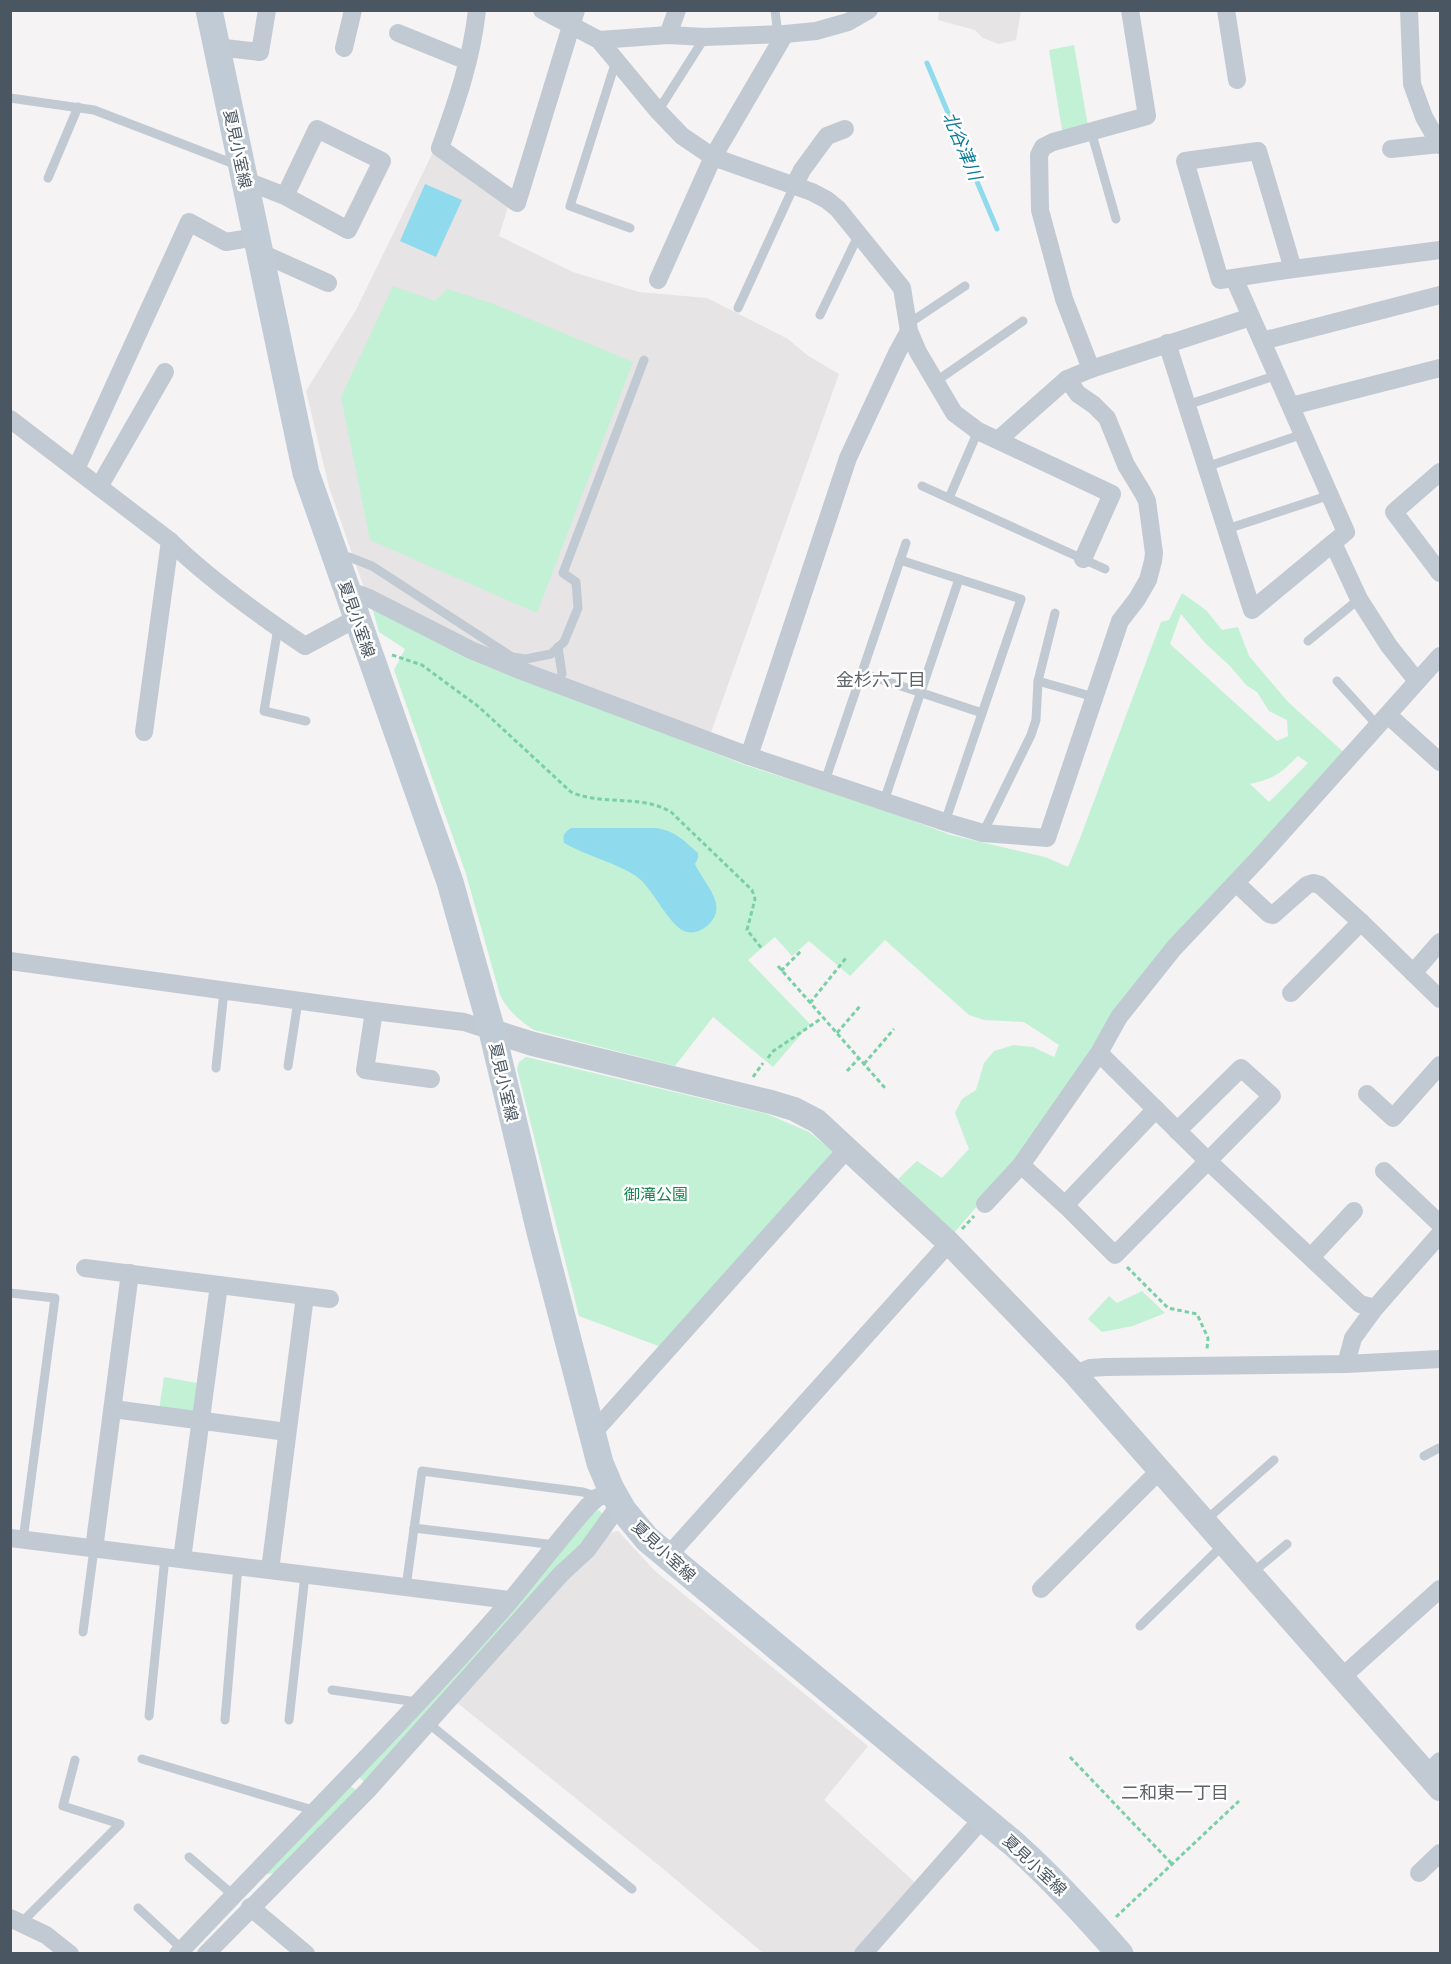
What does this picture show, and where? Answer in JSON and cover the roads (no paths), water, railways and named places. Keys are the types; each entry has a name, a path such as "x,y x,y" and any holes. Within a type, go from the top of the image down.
{"main road":[{"name":"夏見小室線","path":"208,10 306,473 450,882 492,1031 540,1232 592,1434 611,1498 647,1539 1043,1870 1120,1953"}],"street":[{"path":"216,47 260,52 267,10"},
{"path":"344,48 353,10"},
{"path":"477,10 456,107 440,148 517,203 573,18"},
{"path":"542,10 573,18 599,40 658,111 682,136 713,158 812,192 838,209 902,288 909,328 918,352 954,413 978,431 1112,495 1083,559"},
{"path":"668,35 677,10"},
{"path":"599,40 668,35 705,37 816,31 848,22 868,10"},
{"path":"1090,369 1064,299 1040,210 1039,155 1043,147 1053,142 1147,116 1130,10"},
{"path":"1226,10 1237,80"},
{"path":"1391,149 1440,144 1424,117 1413,84 1409,10"},
{"path":"398,33 467,61"},
{"path":"658,280 713,158 781,34"},
{"path":"243,173 285,196 348,230 382,161 316,129 285,196"},
{"path":"794,186 802,170 827,136 845,129"},
{"path":"1293,269 1258,152 1185,161 1220,280 1440,250"},
{"path":"76,469 189,222 226,242 258,244 328,283"},
{"path":"1167,343 1252,609 1346,532 1234,278"},
{"path":"1262,341 1440,295"},
{"path":"998,440 1067,379 1167,343 1251,317"},
{"path":"749,756 848,458 909,328"},
{"path":"1291,406 1440,368"},
{"path":"99,487 165,372"},
{"path":"347,590 369,598 471,650 557,685 749,756 983,833 1047,838 1120,621 1148,580 1154,553 1147,501 1126,465 1110,423 1094,405 1081,397 1067,379"},
{"path":"10,418 305,646 357,618"},
{"path":"1440,472 1394,512 1440,573"},
{"path":"144,732 170,541"},
{"path":"1333,543 1359,598 1389,646 1417,681"},
{"path":"985,1204 1021,1165 1099,1053 1119,1017 1167,957 1384,721 1440,656"},
{"path":"1384,721 1440,762"},
{"path":"1236,883 1269,914 1273,915 1307,885 1313,883 1320,885 1362,922 1440,999"},
{"path":"1291,993 1362,922"},
{"path":"1413,973 1440,942"},
{"path":"10,961 464,1022 533,1044 771,1102 808,1115 825,1127 949,1243 1075,1374 1342,1677 1436,1775"},
{"path":"374,1011 365,1070 431,1079"},
{"path":"1099,1053 1208,1161 1360,1304 1376,1308"},
{"path":"1367,1094 1393,1118 1440,1065"},
{"path":"1021,1165 1115,1255 1272,1096 1241,1068 1177,1131"},
{"path":"1065,1205 1156,1109"},
{"path":"592,1434 848,1148"},
{"path":"1384,1171 1440,1224"},
{"path":"1311,1257 1353,1211"},
{"path":"1346,1364 1353,1338 1440,1234"},
{"path":"668,1557 949,1243"},
{"path":"86,1268 330,1299"},
{"path":"94,1549 130,1273"},
{"path":"174,1558 200,1420 219,1285"},
{"path":"270,1570 305,1296"},
{"path":"1075,1374 1090,1368 1106,1367 1346,1364 1440,1360"},
{"path":"113,1409 287,1432"},
{"path":"1041,1589 1160,1470"},
{"path":"180,1951 350,1776 510,1600 588,1506 611,1498"},
{"path":"206,1953 367,1791 561,1574 587,1550 611,1498"},
{"path":"17,1539 510,1600"},
{"path":"1342,1677 1440,1589"},
{"path":"350,1776 367,1791"},
{"path":"863,1953 983,1818"},
{"path":"1419,1874 1440,1852"},
{"path":"250,1907 306,1953"},
{"path":"16,1920 46,1935 70,1953"}],"lane":[{"path":"775,10 781,34"},
{"path":"658,111 705,37"},
{"path":"616,61 570,206 630,228"},
{"path":"10,98 78,107 104,113 243,173"},
{"path":"48,178 78,107"},
{"path":"1091,131 1116,219"},
{"path":"738,308 794,186"},
{"path":"820,315 859,234"},
{"path":"909,328 964,286"},
{"path":"935,382 1023,321"},
{"path":"336,560 349,557 372,566 512,657 526,659 551,654 564,642 578,608 576,582 563,573 644,360"},
{"path":"1187,405 1277,375"},
{"path":"949,498 978,431"},
{"path":"1206,467 1303,434"},
{"path":"922,486 1105,569"},
{"path":"1227,530 1330,495"},
{"path":"825,781 906,543"},
{"path":"900,560 1021,599 945,822"},
{"path":"884,801 958,579"},
{"path":"1308,641 1359,598"},
{"path":"983,833 1031,735 1036,720 1038,681 1055,613"},
{"path":"278,627 264,711 306,721"},
{"path":"557,685 562,674 558,647"},
{"path":"862,673 982,713"},
{"path":"1038,681 1094,697"},
{"path":"1337,681 1384,721"},
{"path":"216,1068 224,991"},
{"path":"288,1066 298,1001"},
{"path":"10,1293 55,1298 17,1539"},
{"path":"1424,1456 1440,1449"},
{"path":"1205,1521 1274,1460"},
{"path":"406,1587 422,1471 583,1492 611,1498"},
{"path":"414,1528 555,1545"},
{"path":"1140,1626 1225,1544"},
{"path":"1251,1574 1287,1544"},
{"path":"83,1632 94,1549"},
{"path":"149,1716 174,1558"},
{"path":"225,1720 238,1566"},
{"path":"289,1720 305,1575"},
{"path":"332,1690 417,1702"},
{"path":"428,1723 632,1889"},
{"path":"142,1759 316,1811"},
{"path":"16,1920 120,1824 63,1806 75,1760"},
{"path":"189,1857 234,1895"},
{"path":"138,1908 180,1951"}],"water":[{"path":"425,184 462,200 436,257 400,241"},
{"path":"571,828 656,828 674,834 698,853 695,864 713,894 717,909 715,917 701,930 684,931 672,921 649,889 636,876 564,843 564,834"}],"waterway":[{"name":"北谷津川","path":"927,63 997,229"}],"district":[{"name":"金杉六丁目","path":"881,680"},
{"name":"二和東一丁目","path":"1175,1793"}],"park label":[{"name":"御滝公園","path":"656,1194"}]}
